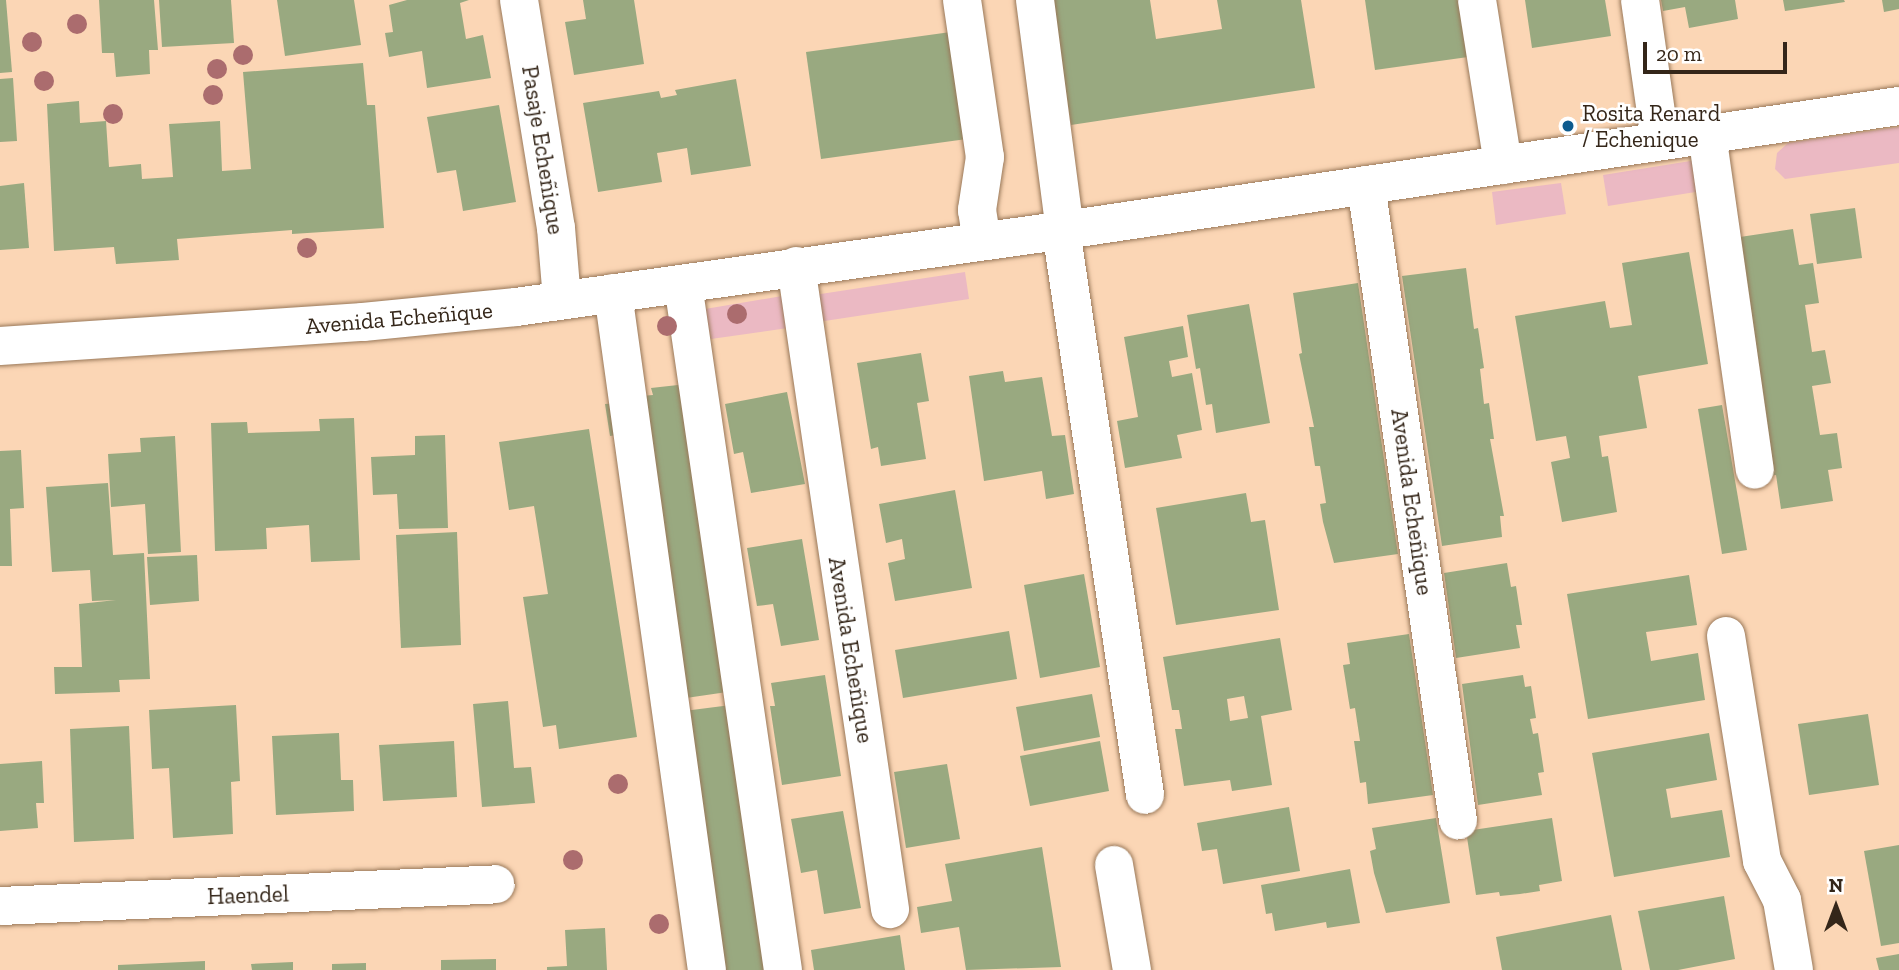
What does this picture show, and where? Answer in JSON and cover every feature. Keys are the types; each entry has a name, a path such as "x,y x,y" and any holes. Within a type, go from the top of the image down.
{"street":[{"name":"Pasaje Echeñique","path":"519,0 556,228 562,300"},
{"path":"962,0 985,157 977,210 982,241"},
{"path":"1035,0 1063,230 1145,795"},
{"path":"1478,0 1503,165"},
{"path":"1640,0 1660,141"},
{"name":"Avenida Echeñique","path":"0,346 363,323 562,300 1063,230 1899,106"},
{"path":"1707,134 1755,470"},
{"name":"Avenida Echeñique","path":"1366,185 1458,820"},
{"name":"Avenida Echeñique","path":"796,266 890,909"},
{"path":"683,284 783,970"},
{"path":"613,293 707,970"},
{"path":"1726,636 1762,861 1782,900 1794,970"},
{"path":"1114,864 1132,970"},
{"name":"Haendel","path":"0,906 496,884"}],"shaded area":[{"path":"1899,127 1899,163 1785,179 1775,169 1777,153 1788,143"},
{"path":"1703,159 1708,190 1608,206 1603,175"},
{"path":"1561,183 1566,214 1496,225 1492,192"},
{"path":"965,272 969,299 818,322 814,295"},
{"path":"782,296 788,328 711,339 705,309"}],"building":[{"path":"0,0 6,0 12,72 0,73"},
{"path":"99,0 154,0 158,50 149,50 150,74 116,77 114,53 102,53"},
{"path":"159,0 231,0 234,43 162,47"},
{"path":"277,0 354,0 361,45 285,56"},
{"path":"407,0 469,0 460,3 466,39 483,35 491,78 427,88 422,51 389,57 385,33 393,32 389,5"},
{"path":"583,0 634,0 644,64 574,75 565,22 586,19"},
{"path":"1052,0 1150,0 1156,39 1222,29 1217,0 1301,0 1315,88 1071,125"},
{"path":"1365,0 1460,0 1468,57 1375,70"},
{"path":"1525,0 1605,0 1611,36 1532,48"},
{"path":"1661,0 1735,0 1738,19 1689,28 1685,7 1663,11"},
{"path":"1783,0 1844,0 1845,2 1785,11"},
{"path":"1882,0 1899,0 1899,9 1884,12"},
{"path":"958,31 974,138 821,159 806,52"},
{"path":"363,63 367,105 375,105 384,228 292,234 292,230 177,239 179,260 116,264 114,247 54,251 47,104 79,101 80,123 106,121 109,167 141,164 142,179 173,177 169,124 220,121 222,171 251,169 243,72"},
{"path":"13,78 17,141 0,142 0,79"},
{"path":"736,79 751,166 691,175 687,148 657,153 662,182 598,192 583,103 659,91 661,98 677,95 675,90"},
{"path":"499,105 516,202 463,211 456,170 437,173 427,117"},
{"path":"24,183 29,248 0,250 0,186"},
{"path":"1855,208 1862,258 1817,264 1810,214"},
{"path":"1793,229 1799,265 1813,263 1819,303 1805,305 1812,352 1825,350 1831,383 1812,386 1820,435 1837,433 1842,468 1828,470 1833,501 1781,509 1776,475 1768,476 1740,237"},
{"path":"1689,252 1708,364 1638,376 1647,428 1599,436 1602,457 1608,456 1617,512 1562,522 1551,462 1570,458 1566,436 1536,441 1515,316 1605,301 1610,328 1632,325 1622,263"},
{"path":"1466,268 1474,329 1478,328 1484,368 1480,369 1484,404 1489,403 1494,439 1490,439 1504,516 1500,516 1502,537 1442,546 1402,276"},
{"path":"1358,283 1398,554 1334,563 1320,504 1326,503 1320,466 1315,466 1309,427 1314,427 1299,354 1302,353 1293,293"},
{"path":"1249,304 1270,423 1216,433 1212,404 1206,405 1200,368 1196,369 1187,315"},
{"path":"1183,326 1188,357 1169,361 1172,377 1192,373 1202,430 1177,435 1182,458 1125,468 1117,421 1138,417 1124,337"},
{"path":"921,353 929,401 917,403 926,459 881,466 878,447 871,449 857,363"},
{"path":"1003,371 1005,382 1042,377 1052,436 1065,435 1074,494 1046,499 1042,471 984,481 969,376"},
{"path":"687,384 734,691 686,698 641,396 653,395 651,388"},
{"path":"787,392 805,484 751,493 743,452 734,454 725,404"},
{"path":"619,403 623,434 610,436 605,404"},
{"path":"1722,405 1747,550 1722,554 1698,409"},
{"path":"354,418 360,560 311,562 309,525 266,528 267,549 215,551 211,423 247,422 248,433 320,431 319,419"},
{"path":"589,429 637,737 559,749 556,725 543,727 523,597 548,594 534,506 509,510 499,442"},
{"path":"445,435 448,528 399,529 397,494 373,495 371,457 415,455 415,436"},
{"path":"175,436 181,552 148,554 145,504 111,507 108,454 141,452 140,438"},
{"path":"21,450 24,508 10,509 12,566 0,566 0,451"},
{"path":"108,483 113,555 144,553 150,679 119,680 120,692 55,694 54,667 82,667 79,604 116,600 92,601 90,570 52,572 46,487"},
{"path":"955,490 972,588 895,601 888,563 905,559 902,539 886,543 879,504"},
{"path":"1246,493 1251,522 1265,520 1279,610 1176,625 1156,508"},
{"path":"457,532 461,645 401,648 396,535"},
{"path":"802,539 819,640 781,646 773,604 757,606 747,548"},
{"path":"197,555 199,601 150,605 147,557"},
{"path":"1507,563 1511,587 1516,586 1522,625 1516,625 1520,648 1456,658 1444,573"},
{"path":"1084,574 1100,667 1040,678 1024,585"},
{"path":"1689,575 1697,625 1646,632 1651,661 1698,653 1705,700 1588,719 1567,594"},
{"path":"1009,631 1017,679 903,698 895,650"},
{"path":"1409,634 1433,795 1368,804 1366,782 1360,783 1354,741 1360,741 1355,708 1350,709 1343,665 1350,664 1347,643"},
{"path":"1280,638 1292,710 1261,716 1272,785 1232,791 1230,780 1184,786 1175,729 1182,729 1179,710 1172,710 1163,657","holes":["1244,696 1248,718 1230,721 1227,699"]},
{"path":"825,675 841,776 782,785 770,706 775,706 771,683"},
{"path":"1523,675 1525,687 1531,686 1536,718 1530,719 1533,734 1538,733 1544,772 1538,773 1542,795 1478,805 1462,684"},
{"path":"1092,694 1100,737 1024,751 1016,707"},
{"path":"508,701 514,768 531,767 535,803 482,807 473,704"},
{"path":"236,705 240,781 231,782 233,834 173,838 169,768 152,769 149,710"},
{"path":"731,705 773,970 724,970 684,711"},
{"path":"1868,714 1879,785 1809,795 1798,724"},
{"path":"129,726 134,839 74,842 70,729"},
{"path":"339,733 341,780 353,780 354,811 276,815 272,736"},
{"path":"1709,733 1717,780 1666,789 1671,818 1722,810 1730,857 1614,877 1592,753"},
{"path":"454,741 457,797 383,801 379,745"},
{"path":"1100,741 1109,791 1030,806 1020,756"},
{"path":"42,761 44,803 36,803 38,828 0,831 0,764"},
{"path":"947,764 960,839 906,848 894,772"},
{"path":"1289,807 1300,871 1223,884 1217,849 1202,851 1197,823"},
{"path":"843,811 861,908 824,914 817,870 801,873 791,819"},
{"path":"1436,818 1450,903 1386,913 1370,851 1376,849 1372,828"},
{"path":"1552,818 1562,881 1539,885 1540,891 1500,896 1499,892 1476,895 1466,831"},
{"path":"1899,845 1899,943 1881,946 1864,851"},
{"path":"1042,847 1061,967 966,970 959,927 921,933 917,907 952,901 945,864"},
{"path":"1350,869 1360,923 1327,928 1326,922 1275,931 1272,913 1266,914 1261,885"},
{"path":"1724,896 1735,959 1678,970 1650,970 1638,911"},
{"path":"1611,915 1622,970 1502,970 1496,937"},
{"path":"605,928 607,970 547,970 547,967 567,966 565,930"},
{"path":"900,935 905,970 814,970 811,950"},
{"path":"1899,954 1899,970 1879,970 1876,958"},
{"path":"496,959 496,970 441,970 441,960"},
{"path":"205,961 205,970 118,970 118,965"},
{"path":"293,962 293,970 252,970 251,964"},
{"path":"366,963 366,970 332,970 332,964"}],"place":[{"name":"Rosita Renard / Echenique","path":"1568,126"}]}
